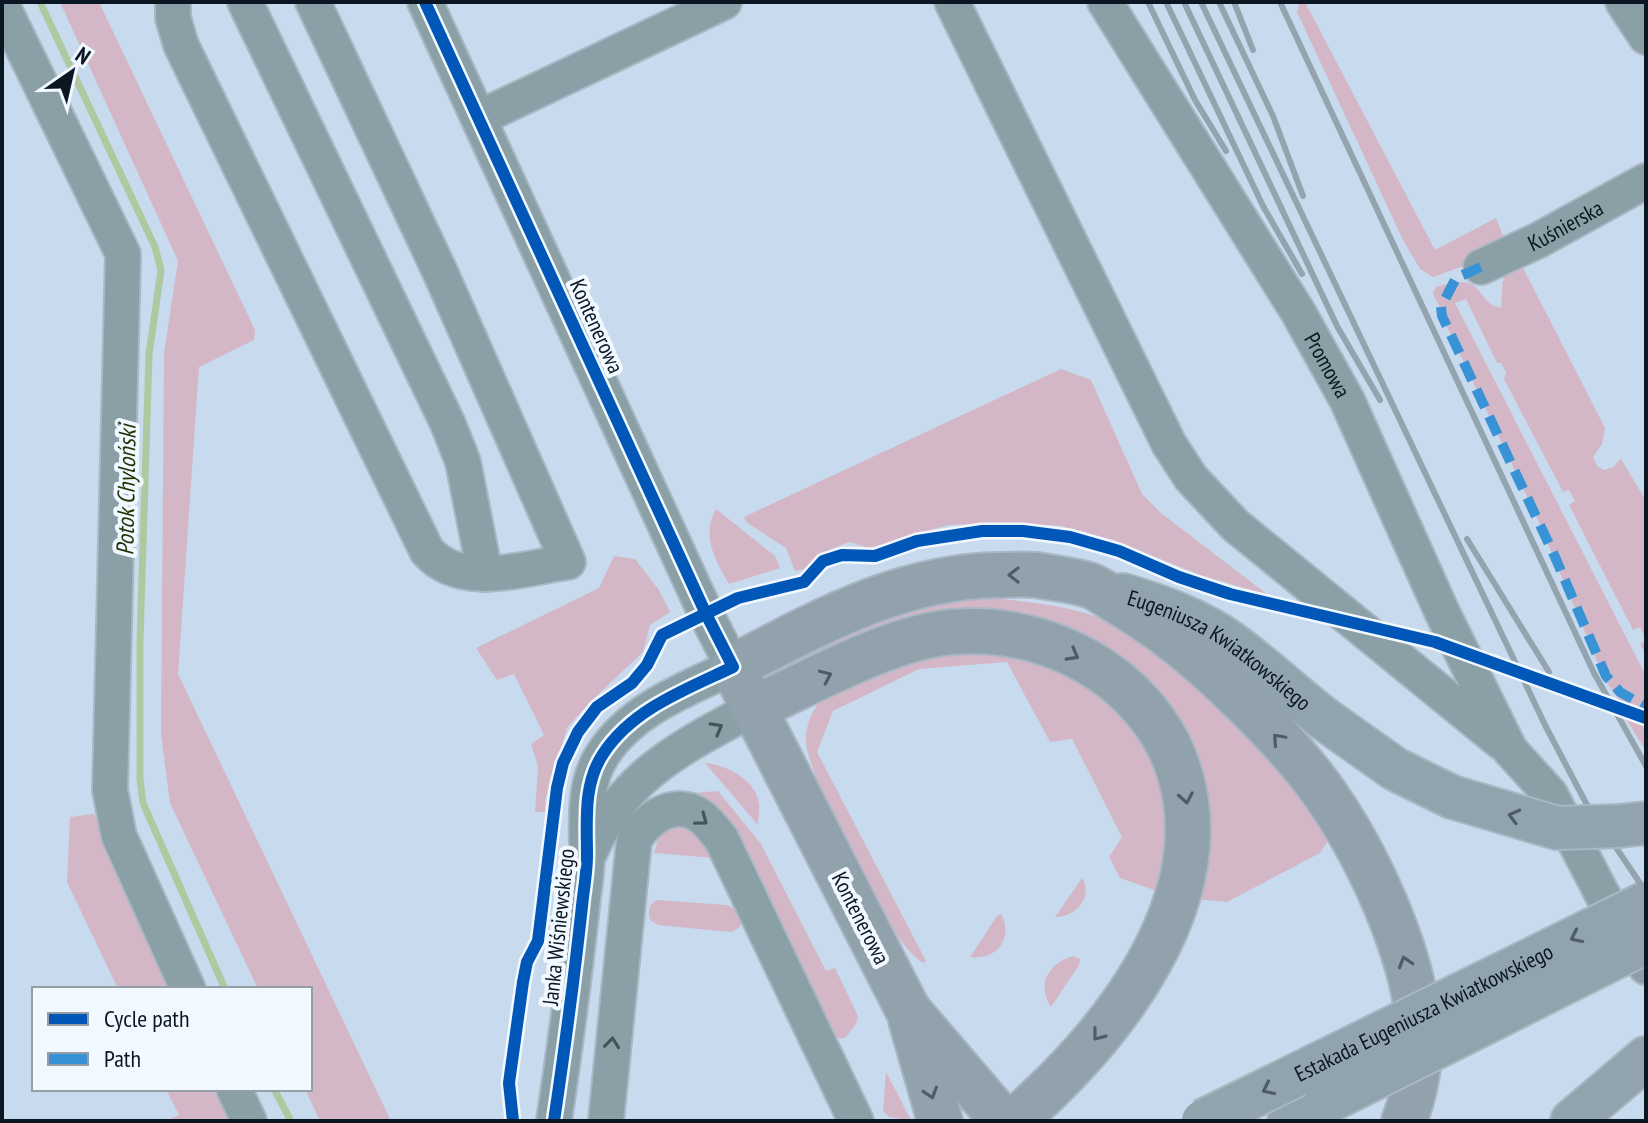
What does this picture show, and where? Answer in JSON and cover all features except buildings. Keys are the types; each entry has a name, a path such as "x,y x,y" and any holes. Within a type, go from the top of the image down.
{"highway":[{"path":"733,667 830,617 870,600 928,582 980,575 1032,575 1091,586 1144,617 1178,643 1253,685 1349,832 1382,898 1401,948 1414,995 1420,1033 1417,1072 1404,1121"},
{"path":"754,708 861,659 913,640 949,632 990,630 1022,635 1061,648 1134,696 1159,725 1184,787 1189,816 1183,881 1171,914 1154,953 1124,1002 1076,1062 1014,1121"},
{"name":"Kontenerowa","path":"733,667 908,1010 940,1121"},
{"name":"Kontenerowa","path":"908,1010 1003,1121"}],"main road":[{"name":"Eugeniusza Kwiatkowskiego","path":"1253,685 1323,718 1395,769 1452,797 1557,828 1646,823"},
{"name":"Estakada Eugeniusza Kwiatkowskiego","path":"1203,1121 1646,903"},
{"name":"Estakada Eugeniusza Kwiatkowskiego","path":"1289,1121 1646,942"},
{"path":"1572,1121 1638,1065"}],"street":[{"path":"173,2 173,18 181,45 420,541 444,566 461,573 485,574 568,562 441,274 313,2"},
{"path":"245,2 448,424 463,462 485,574"},
{"name":"Kontenerowa","path":"425,2 733,667"},
{"path":"479,118 724,2"},
{"name":"Promowa","path":"952,2 1169,444 1191,478 1235,525 1510,750 1550,794 1625,938 1646,967"},
{"name":"Promowa","path":"1105,2 1312,337 1347,400 1442,612 1510,750"},
{"path":"1623,2 1646,37"},
{"path":"2,5 123,254 110,790 119,836 187,987"},
{"name":"Kuśnierska","path":"1481,267 1539,240 1646,181"},
{"name":"Janka Wiśniewskiego","path":"554,1121 587,859 588,794 593,774 602,754 638,717 667,699 733,667"},
{"name":"Janka Wiśniewskiego","path":"587,859 602,824 620,800 655,766 689,743 754,708"},
{"path":"606,1121 634,841 648,822 668,811 683,808 710,824 722,840 856,1121"},
{"path":"235,1091 249,1121"}],"shaded area":[{"path":"60,2 99,2 255,330 254,340 199,367 178,674 391,1121 320,1121 306,1091 312,1091 312,987 257,987 170,803 161,734 164,354 178,261"},
{"path":"1305,2 1435,250 1496,218 1504,238 1474,262 1433,277 1420,269 1403,240 1297,12 1299,4"},
{"path":"1519,260 1605,428 1602,444 1593,457 1597,466 1604,470 1621,459 1646,501 1646,640 1640,627 1633,630 1569,505 1575,501 1569,490 1563,492 1504,379 1506,372 1501,363 1497,363 1466,299 1455,303 1646,676 1646,711 1620,701 1605,680 1537,518 1433,293 1436,287 1465,283 1473,285 1486,300 1501,308 1504,276"},
{"path":"1061,369 1091,380 1142,494 1161,513 1268,595 1200,575 1113,540 1061,526 1006,523 948,525 869,548 849,542 817,555 808,569 795,571 786,548 746,522 744,517"},
{"path":"716,509 775,556 780,568 729,584 715,557 710,538"},
{"path":"614,556 635,559 659,590 670,612 650,625 643,652 567,728 545,800 545,812 535,812 538,766 531,744 544,735 514,674 497,680 476,648 599,588"},
{"path":"992,598 1078,611 1106,620 1146,641 1182,669 1214,701 1299,798 1329,839 1320,853 1227,902 1194,899 1209,847 1202,790 1140,675 1100,643 1039,619 809,660 775,672 781,660 855,626 928,603"},
{"path":"1646,640 1646,655 1640,644"},
{"path":"978,642 1096,680 1141,739 1160,779 1167,812 1163,872 1157,891 1120,878 1109,857 1122,837 1072,739 1050,742 1007,662 919,669 833,711 817,752 926,961 923,963 891,926 830,810 809,757 807,731 817,706 844,681"},
{"path":"1626,719 1646,727 1646,751"},
{"path":"705,763 740,775 753,788 759,805 758,825"},
{"path":"718,791 761,844 826,971 835,968 858,1016 845,1038 840,1039 829,1031 731,827 669,795"},
{"path":"94,814 173,987 117,987 67,882 70,817"},
{"path":"678,825 695,831 714,858 654,853 660,833"},
{"path":"1082,878 1086,892 1080,905 1069,914 1055,917"},
{"path":"657,900 727,905 738,911 742,922 739,928 731,932 658,925 650,920 649,914 650,906"},
{"path":"1001,914 1005,931 1000,946 988,955 970,957 997,916"},
{"path":"1073,956 1080,959 1079,965 1051,1007 1045,990 1047,976 1057,964"},
{"path":"886,1072 911,1120 889,1117 883,1111"},
{"path":"167,1091 220,1091 233,1121 166,1121 179,1115"}],"waterway":[{"name":"Potok Chyloński","path":"40,2 155,247 161,270 149,354 140,641 140,779 143,803 224,987"},
{"name":"Potok Chyloński","path":"275,1091 291,1121"}],"railway":[{"path":"1148,2 1195,100 1226,151"},
{"path":"1166,2 1263,206 1302,274"},
{"path":"1184,2 1337,326 1380,400"},
{"path":"1201,2 1546,727 1586,803 1646,892"},
{"path":"1219,2 1273,116 1303,196"},
{"path":"1234,2 1253,50"},
{"path":"1280,2 1594,673 1646,766"},
{"path":"1467,539 1549,672"}],"marked path":[{"path":"1481,267 1456,278 1441,307 1442,316 1555,557 1606,676 1620,692 1646,707"}],"cycle path":[{"path":"425,2 733,667 645,712 615,738 603,754 592,778 588,803 586,876 554,1121"},
{"path":"513,1121 509,1083 523,982 527,962 538,941 557,788 563,763 578,732 597,707 632,683 647,665 662,635 738,598 804,582 823,561 842,555 875,556 917,541 982,531 1023,531 1070,537 1119,551 1179,577 1230,594 1435,642 1646,718"}]}
